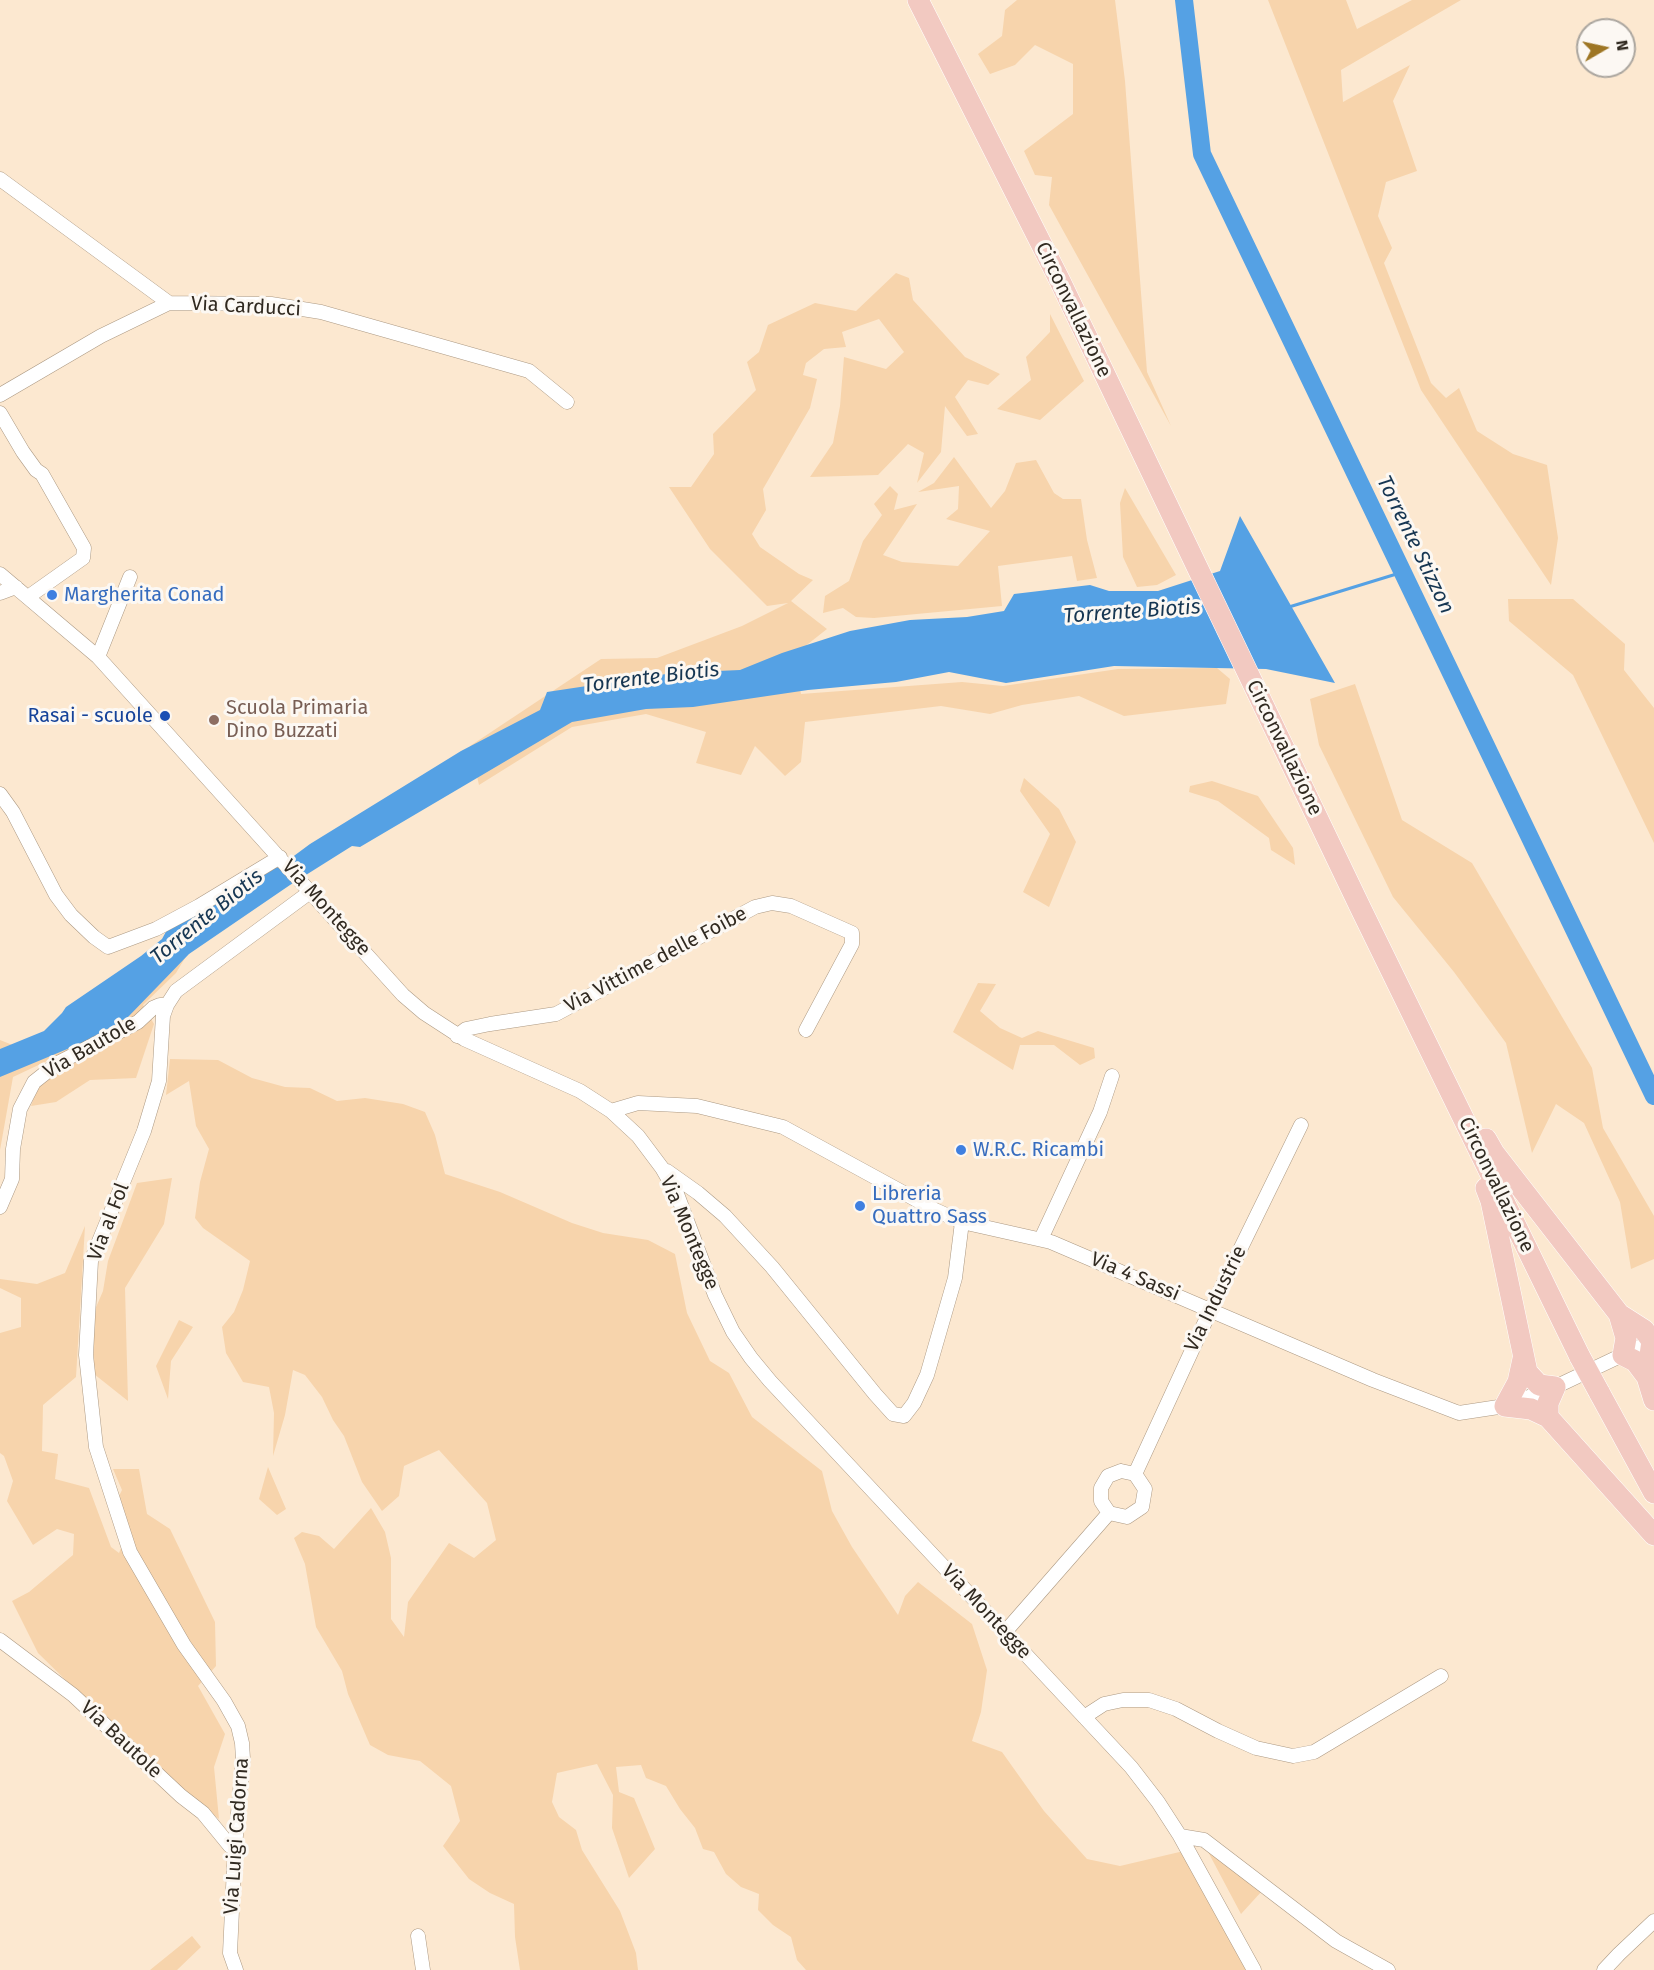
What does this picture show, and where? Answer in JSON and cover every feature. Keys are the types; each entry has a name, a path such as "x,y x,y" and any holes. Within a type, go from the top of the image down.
{"highway":[{"name":"Circonvallazione","path":"918,0 1060,281 1580,1357 1654,1493"},
{"path":"1548,1417 1548,1403 1555,1386 1539,1385 1527,1372 1491,1201 1442,1083 1443,1077 1459,1088 1494,1153 1619,1314 1644,1330 1653,1340 1647,1377"},
{"path":"1619,1314 1626,1338 1623,1355 1635,1361 1647,1377 1654,1400"},
{"path":"1523,1359 1518,1382 1505,1406 1531,1409 1548,1417 1654,1535"}],"street":[{"path":"0,178 169,303"},
{"name":"Via Carducci","path":"0,395 101,336 169,303 271,304 321,312 529,371 567,402"},
{"path":"0,413 23,452 36,470 42,474 84,548 83,558 27,597"},
{"name":"Via Montegge","path":"0,573 98,657 403,995 424,1014 457,1036 580,1091 611,1111 638,1136 662,1168 677,1194 715,1295 733,1332 751,1358 1131,1767 1180,1836 1254,1970"},
{"path":"98,657 130,577"},
{"path":"0,593 16,586"},
{"path":"0,794 13,812 56,895 71,915 94,937 108,946 156,929 199,906 288,866"},
{"path":"167,1005 176,991 310,892"},
{"name":"Via Vittime delle Foibe","path":"457,1036 466,1029 556,1014 755,907 772,903 791,906 852,933 852,944 806,1030"},
{"name":"Via Bautole","path":"0,1207 12,1179 13,1149 20,1109 34,1082 58,1063 138,1022 153,1008 167,1005"},
{"name":"Via al Fol","path":"167,1005 163,1016 159,1081 144,1131 91,1261 86,1355 96,1447 130,1552 183,1645"},
{"path":"1041,1239 1100,1112 1112,1076"},
{"name":"Via 4 Sassi","path":"611,1111 638,1103 697,1106 783,1127 934,1210 962,1222 1051,1242 1373,1380 1459,1413 1505,1406 1555,1386 1653,1340"},
{"name":"Via Industrie","path":"1134,1474 1301,1125"},
{"path":"662,1168 698,1193 725,1216 772,1267 875,1394 893,1414 904,1416 914,1403 927,1375 955,1278 962,1222"},
{"path":"1121,1471 1134,1474 1145,1489 1142,1507 1127,1517 1109,1513 1101,1502 1101,1488 1108,1476 1121,1471"},
{"path":"1005,1632 1109,1513"},
{"name":"Via Bautole","path":"0,1640 73,1695 181,1796 203,1813 230,1846 236,1846"},
{"name":"Via Luigi Cadorna","path":"183,1645 224,1701 238,1726 242,1743 243,1759 230,1953 236,1970"},
{"path":"1084,1717 1104,1704 1123,1700 1149,1701 1176,1709 1256,1748 1293,1756 1314,1752 1441,1676"},
{"path":"1180,1836 1204,1840 1336,1941 1388,1970"},
{"path":"1605,1970 1619,1953 1654,1921"},
{"path":"418,1936 423,1970"}],"shaded area":[{"path":"1017,0 1115,0 1125,81 1147,372 1171,426 1049,205 1052,177 1035,175 1024,151 1073,114 1073,64 1035,45 1015,65 990,74 978,54 1002,36 1005,10"},
{"path":"1268,0 1346,0 1357,29 1412,0 1461,0 1341,70 1343,102 1410,65 1393,101 1417,171 1386,182 1378,216 1392,248 1384,263 1431,383 1446,398 1459,388 1477,431 1513,454 1547,465 1558,538 1551,585 1421,390"},
{"path":"896,273 909,278 913,300 965,357 1000,374 988,385 968,380 955,397 978,434 967,436 945,406 941,452 917,483 924,453 908,444 878,475 810,477 833,443 840,406 844,357 886,369 904,352 879,319 842,332 846,347 824,349 806,363 803,375 817,379 810,408 763,489 766,510 752,534 760,547 799,574 813,580 791,601 827,629 794,655 801,694 962,682 1003,686 1118,669 1217,668 1230,679 1226,704 1124,716 1079,696 1022,705 990,714 941,706 805,722 801,762 785,776 755,746 741,775 696,763 706,732 646,714 572,727 479,785 470,746 601,659 657,658 742,626 788,603 767,606 710,549 669,487 691,487 714,454 713,434 756,390 747,362 759,352 768,325 815,303 856,311"},
{"path":"1050,314 1084,381 1040,420 997,409 1031,380 1026,357 1050,332"},
{"path":"954,457 991,508 1005,491 1016,463 1036,460 1054,493 1063,499 1081,499 1087,540 1097,578 1077,581 1072,556 998,566 1002,606 874,618 856,617 843,608 823,613 825,596 849,581 863,541 882,515 874,504 890,486 898,494 894,510 917,504 883,555 902,562 958,566 990,531 946,519 958,509 959,486 918,492 934,483"},
{"path":"1125,488 1176,575 1157,585 1137,587 1123,557 1120,503"},
{"path":"1508,599 1573,599 1625,644 1624,670 1654,708 1654,843 1573,675 1509,621"},
{"path":"1355,684 1402,820 1472,863 1592,1068 1603,1128 1654,1216 1654,1259 1631,1269 1620,1202 1584,1123 1556,1104 1532,1153 1506,1043 1454,972 1393,897 1319,745 1310,699"},
{"path":"1024,778 1059,809 1076,842 1049,907 1023,892 1050,834 1020,791"},
{"path":"1212,781 1258,796 1293,848 1295,865 1271,850 1269,838 1218,801 1189,792 1190,786"},
{"path":"191,948 176,973 143,1005 154,1024 136,1078 90,1080 56,1102 31,1106 47,1061 13,1077 0,1150 0,1040 15,1046 52,1029"},
{"path":"978,983 996,984 980,1011 1000,1028 1022,1038 1038,1031 1094,1048 1095,1058 1080,1065 1054,1045 1020,1045 1013,1070 953,1032"},
{"path":"170,1059 218,1060 252,1078 285,1087 310,1088 337,1101 365,1098 403,1104 425,1112 435,1135 445,1174 500,1192 572,1223 603,1233 648,1240 675,1254 687,1313 710,1361 729,1373 752,1417 822,1471 832,1511 852,1547 898,1615 905,1596 918,1582 972,1624 987,1670 981,1712 972,1741 1002,1752 1044,1811 1087,1859 1120,1866 1188,1850 1247,1970 806,1970 797,1960 791,1937 773,1925 758,1910 759,1894 741,1887 726,1874 714,1852 703,1849 695,1828 666,1786 646,1778 641,1765 616,1767 619,1792 634,1798 655,1849 629,1878 612,1828 613,1795 597,1764 557,1773 552,1802 559,1817 576,1830 582,1850 620,1911 636,1953 638,1970 520,1970 515,1937 514,1904 490,1893 469,1879 443,1846 460,1821 451,1786 420,1761 388,1755 370,1745 348,1694 342,1671 316,1627 305,1564 294,1538 302,1532 319,1536 334,1549 371,1508 385,1532 391,1558 391,1619 404,1637 408,1602 449,1543 474,1558 496,1540 487,1503 439,1450 404,1466 399,1496 382,1511 362,1482 344,1436 322,1397 305,1375 293,1370 285,1415 273,1456 274,1413 269,1387 243,1382 226,1353 222,1327 234,1312 243,1290 250,1261 203,1228 195,1218 200,1182 209,1149 196,1126 189,1081 166,1095"},
{"path":"172,1178 164,1224 125,1288 128,1401 94,1374 94,1312 103,1291 108,1261 137,1183"},
{"path":"85,1226 76,1377 43,1405 42,1451 58,1454 55,1479 89,1488 111,1547 119,1553 128,1531 119,1496 122,1490 113,1469 139,1469 147,1514 170,1529 215,1622 216,1666 198,1686 225,1734 214,1767 219,1819 194,1799 38,1653 12,1601 29,1592 73,1555 74,1534 57,1529 33,1545 7,1501 13,1481 4,1456 0,1453 0,1333 21,1327 21,1298 0,1288 0,1279 37,1284 65,1273"},
{"path":"179,1320 193,1327 171,1361 168,1399 156,1366"},
{"path":"268,1467 286,1509 277,1515 259,1499"},
{"path":"1206,1848 1262,1891 1241,1914"},
{"path":"192,1936 201,1947 177,1970 150,1970"}],"water":[{"path":"1240,516 1335,683 1266,669 1114,666 1006,683 949,672 896,682 808,690 693,707 646,709 572,722 360,847 352,846 290,885 189,954 128,1017 89,1040 0,1077 0,1049 44,1031 66,1007 162,939 168,928 266,870 279,867 310,844 461,751 540,710 547,692 673,673 740,670 782,653 850,631 910,620 967,617 1004,611 1014,594 1090,585 1109,591 1158,591 1220,571"}],"waterway":[{"name":"Torrente Stizzon","path":"1184,0 1202,154 1654,1096"},
{"name":"Torrente Biotis","path":"1289,607 1403,572"}],"place":[{"name":"Margherita Conad","path":"52,595"},
{"name":"Rasai - scuole","path":"165,716"},
{"name":"Scuola Primaria Dino Buzzati","path":"214,720"},
{"name":"W.R.C. Ricambi","path":"961,1150"},
{"name":"Libreria Quattro Sass","path":"860,1206"}]}
